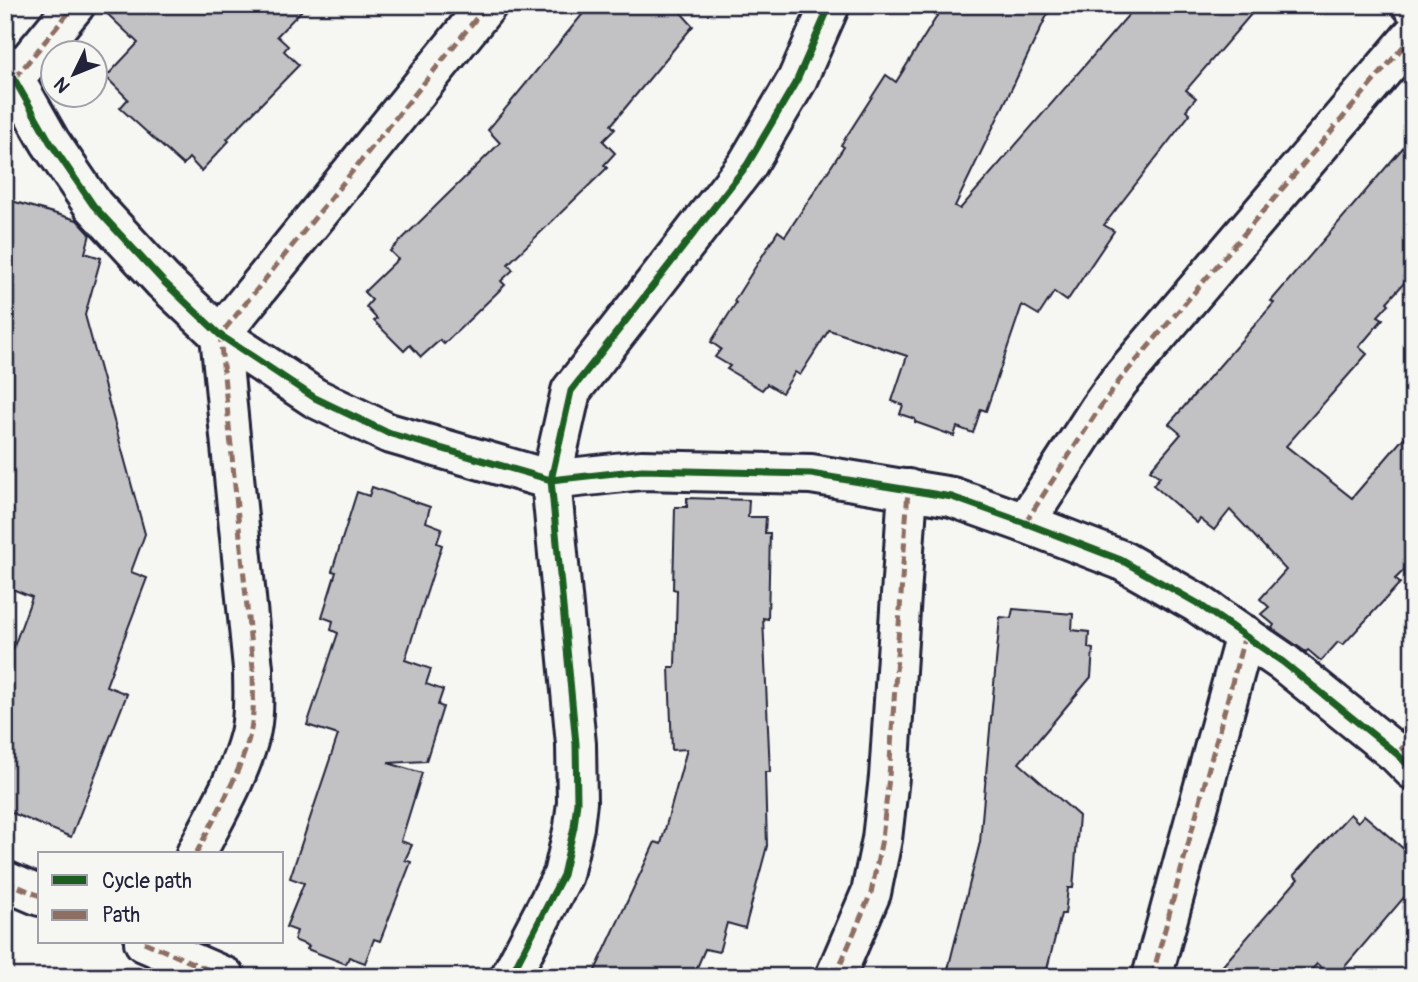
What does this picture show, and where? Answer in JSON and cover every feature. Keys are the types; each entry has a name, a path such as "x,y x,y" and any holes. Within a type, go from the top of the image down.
{"street":[{"path":"75,5 8,77 93,205 163,281 220,335 315,398 388,433 551,480 642,470 811,474 952,497 1121,560 1197,603 1245,635 1407,753"},
{"path":"197,852 240,765 250,732 253,697 253,668 220,335 487,5"},
{"path":"510,977 563,875 577,802 576,744 551,480 571,390 747,166 797,80 830,5"},
{"path":"1026,523 1098,409 1119,381 1413,35"},
{"path":"835,977 871,893 882,839 890,777 908,489"},
{"path":"1152,977 1245,635"},
{"path":"5,881 38,895"},
{"path":"152,944 225,977"}],"building":[{"path":"98,5 307,5 277,36 288,46 284,51 299,65 227,139 229,141 201,171 189,158 183,165 120,108 128,99 108,79 108,75 138,43"},
{"path":"590,5 674,5 693,26 611,125 615,129 603,141 615,153 604,165 607,168 508,264 513,270 501,281 505,285 444,344 440,340 421,357 410,345 404,351 374,321 377,319 366,307 372,300 364,292 398,259 390,251 500,143 488,130"},
{"path":"944,5 1052,5 955,206 960,209 1137,5 1259,5 1186,90 1196,98 1186,110 1190,114 1104,225 1114,231 1067,301 1054,292 1039,315 1022,305 986,411 981,409 973,433 957,427 954,436 900,414 903,405 892,401 907,356 829,330 800,375 795,372 782,393 767,384 762,390 727,369 730,366 715,357 721,349 711,342 778,231 785,236 844,147 841,145 886,75 896,82"},
{"path":"1413,136 1413,273 1387,302 1389,304 1378,316 1383,319 1359,347 1367,354 1286,446 1352,498 1413,427 1413,561 1395,579 1400,583 1343,645 1338,642 1321,661 1273,629 1274,625 1261,614 1269,607 1260,599 1286,570 1230,510 1214,530 1200,519 1197,523 1153,485 1160,477 1150,470 1181,434 1169,424"},
{"path":"5,199 77,220 90,234 85,253 101,258 85,315 145,534 131,572 147,578 106,686 127,694 71,837 5,810 5,671 32,597 5,586"},
{"path":"372,487 430,507 426,522 442,528 437,543 442,545 405,660 431,669 426,684 443,690 438,705 443,707 426,761 388,763 422,773 401,841 412,845 405,860 411,862 380,941 374,939 365,963 349,957 346,964 307,949 309,946 294,940 297,931 286,927 304,883 290,878 338,735 307,725 338,633 331,630 333,621 322,617 336,572 332,571 357,492 369,496"},
{"path":"687,498 749,500 748,517 766,517 765,533 770,533 768,619 763,618 770,772 765,772 767,846 745,928 727,923 719,952 705,949 693,977 592,977 655,842 661,844 687,749 672,750 669,667 675,667 675,507 687,507"},
{"path":"1013,609 1073,614 1072,630 1089,632 1088,648 1093,649 1091,677 1019,763 1079,816 1073,888 1068,888 1065,914 1061,914 1045,977 946,977 980,842 1000,617 1011,618"},
{"path":"1350,814 1358,822 1364,815 1413,857 1413,887 1336,977 1332,977 1317,964 1305,977 1213,977 1298,879 1294,875"}],"marked path":[{"path":"5,90 75,5"},
{"path":"197,852 240,765 252,726 253,709 253,668 220,335 487,5"},
{"path":"1025,523 1119,381 1413,35"},
{"path":"835,977 871,893 882,839 889,777 908,489"},
{"path":"1152,977 1245,635"},
{"path":"1397,754 1413,736"},
{"path":"5,881 38,895"},
{"path":"149,944 225,977"}],"cycle path":[{"path":"510,977 563,875 577,802 576,744 551,480 571,391 747,165 797,80 830,5"},
{"path":"5,63 50,142 93,205 163,281 220,335 315,398 388,433 551,480 642,470 811,474 952,497 1121,560 1197,603 1283,662 1413,770"}]}
